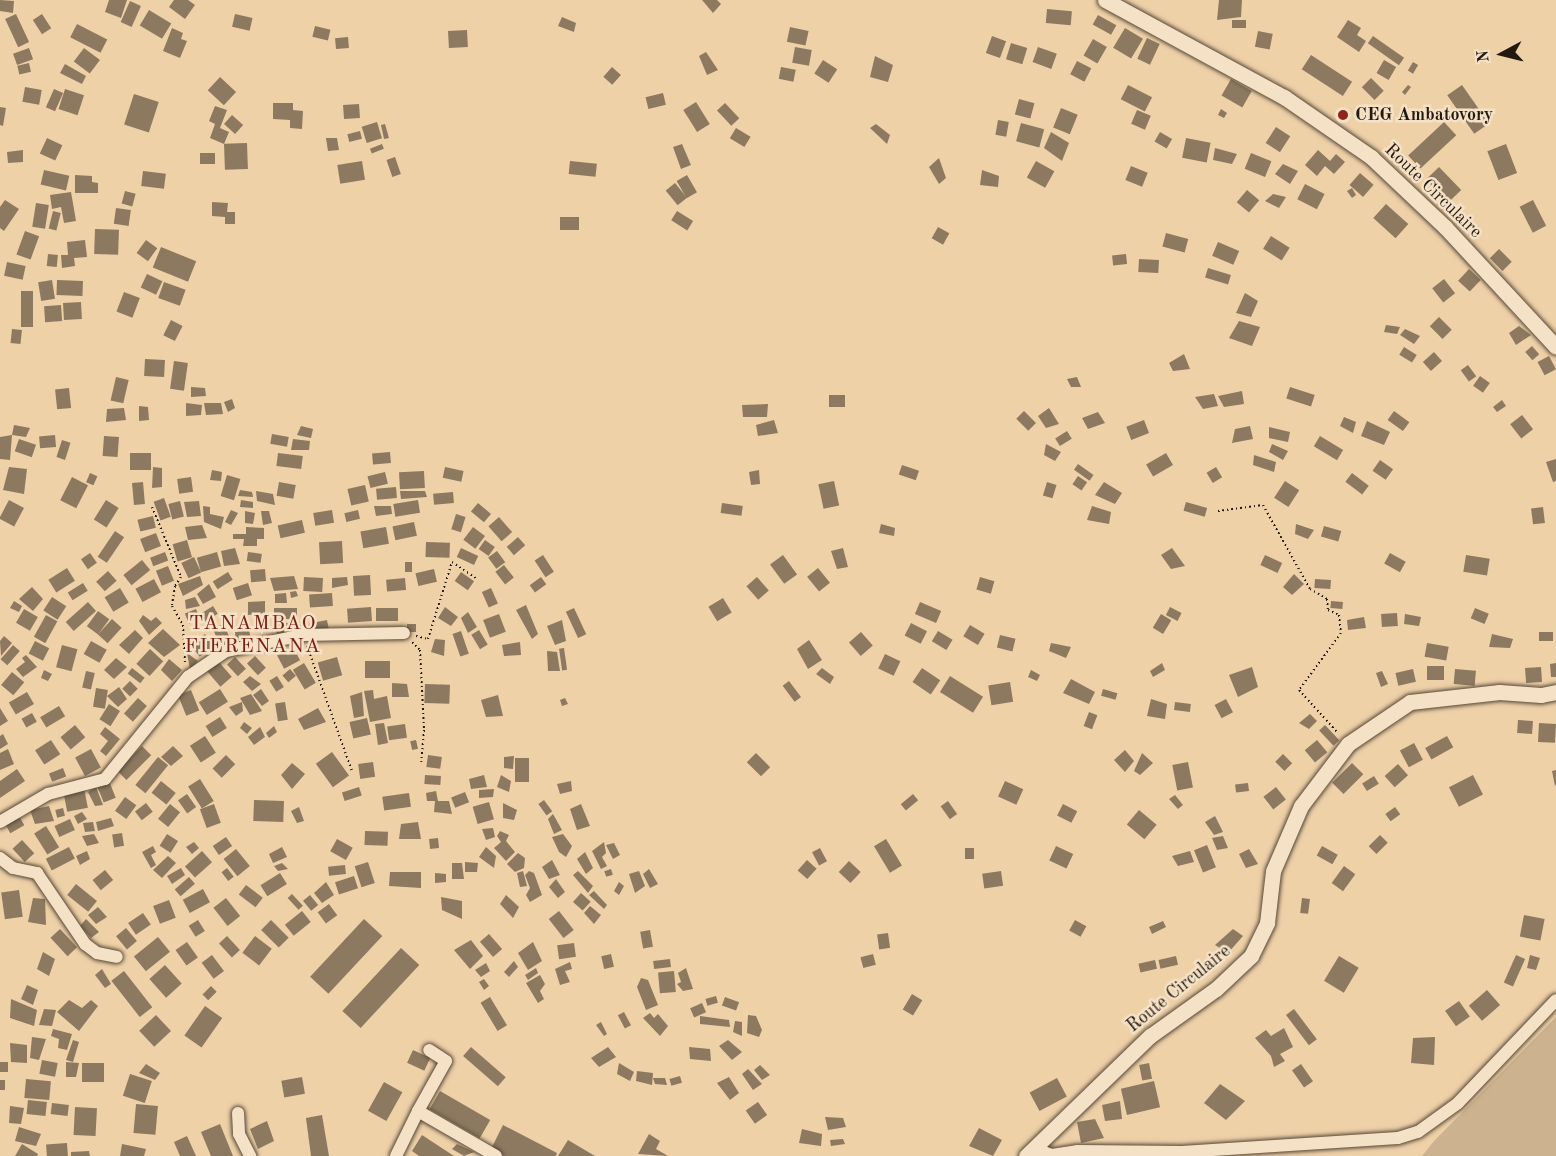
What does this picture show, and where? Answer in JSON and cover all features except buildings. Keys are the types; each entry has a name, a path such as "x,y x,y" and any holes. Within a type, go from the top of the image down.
{"street":[{"name":"Route Circulaire","path":"1105,0 1284,97 1371,157 1542,328 1556,346"},
{"path":"1542,328 1556,338"},
{"path":"0,822 48,794 105,779 188,677 225,651 303,635 404,633"},
{"name":"Route Circulaire","path":"1031,1152 1091,1089 1150,1036 1216,989 1251,956 1267,923 1273,871 1301,806 1348,744 1410,702 1499,692 1541,695 1556,692"},
{"path":"0,858 13,868 37,873 85,944 97,953 117,957"},
{"path":"1031,1152 1052,1155 1077,1151 1182,1152 1398,1138 1418,1132 1458,1103 1556,1000"},
{"path":"396,1156 446,1061 429,1050"},
{"path":"418,1111 489,1154"},
{"path":"238,1113 239,1134 250,1156"}],"path":[{"path":"1218,511 1263,505 1310,589 1327,599 1328,610 1339,615 1341,633 1299,690 1348,744"},
{"path":"152,507 181,577 175,586 172,606 183,625 183,656 188,677"},
{"path":"404,633 428,639 452,562 476,578"},
{"path":"404,633 420,650 424,730 421,762"},
{"path":"303,635 352,771"}],"shaded area":[{"path":"1556,1017 1556,1156 1422,1156 1434,1141"}],"place":[{"name":"CEG Ambatovory","path":"1343,115"}],"district":[{"name":"TANAMBAO FIERENANA","path":"253,636"}]}
